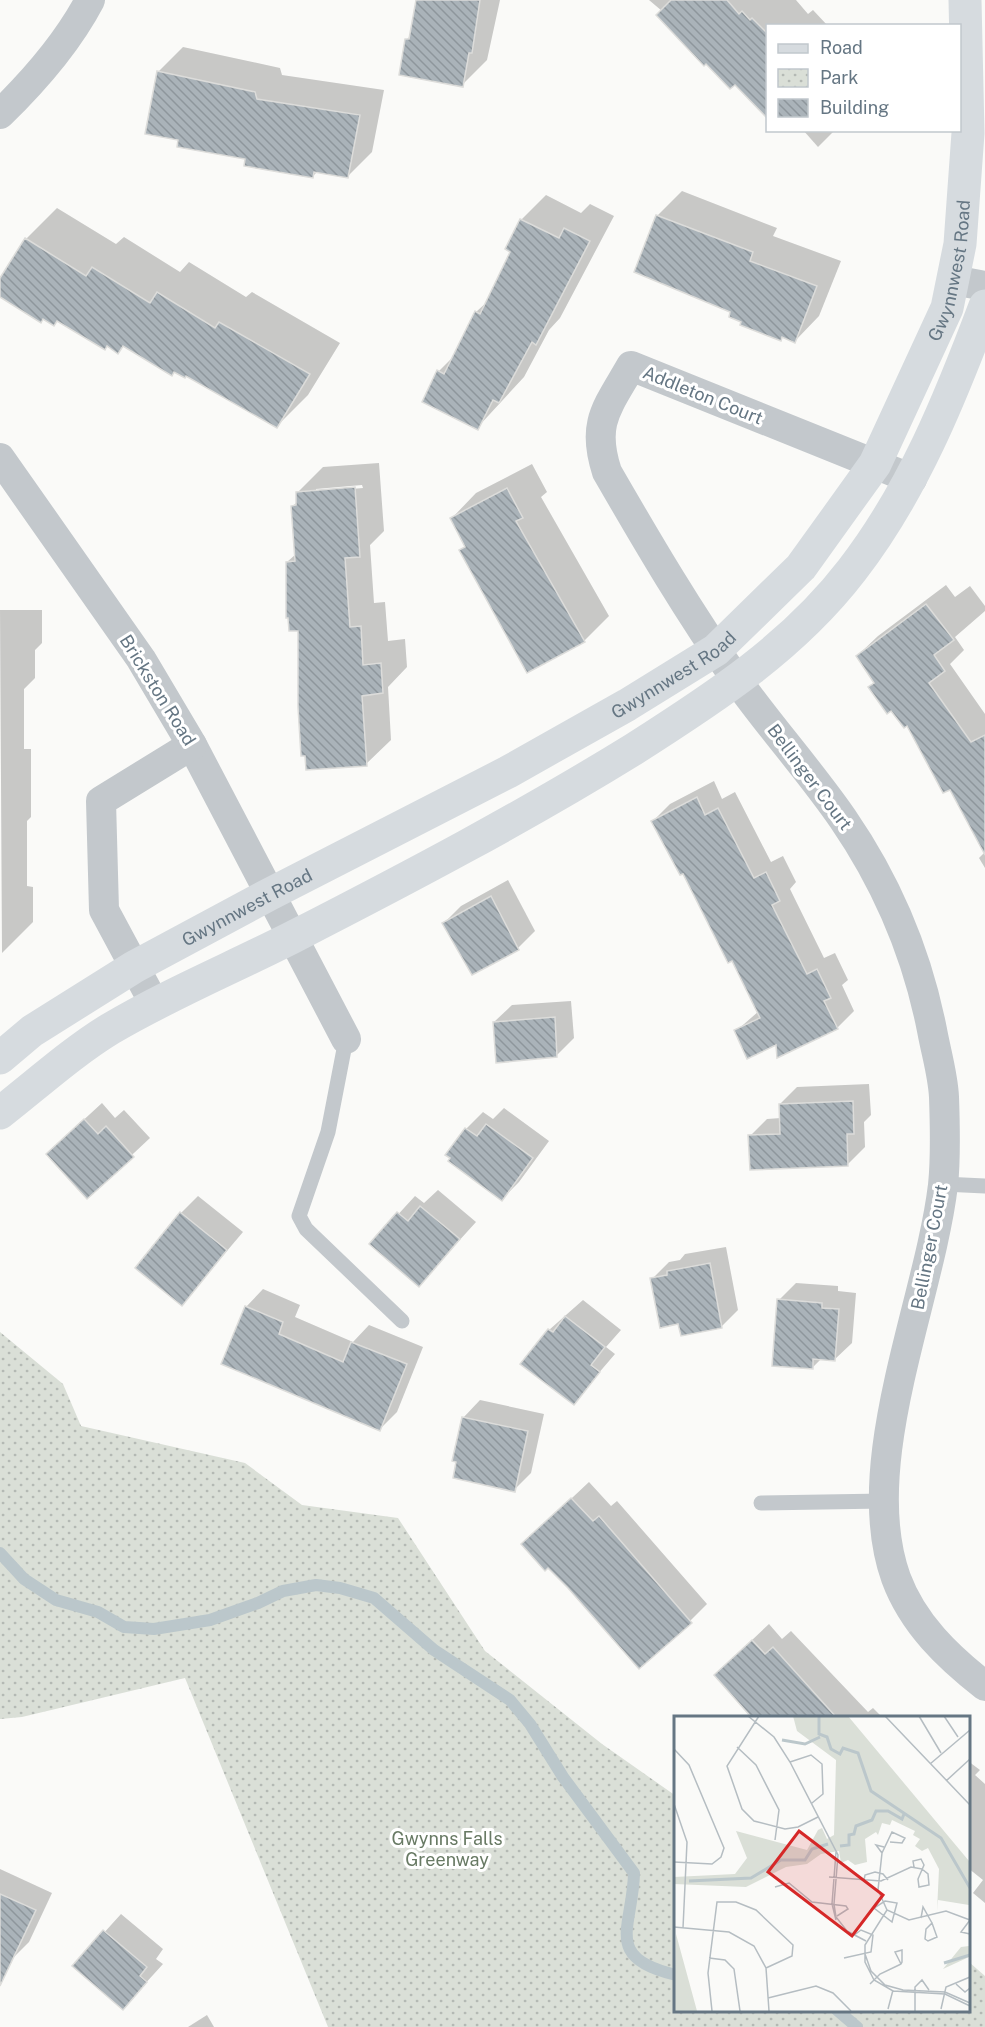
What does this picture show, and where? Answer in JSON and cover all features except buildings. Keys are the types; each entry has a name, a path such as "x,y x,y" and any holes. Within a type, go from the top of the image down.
{"street":[{"path":"0,114 27,88 81,18 90,0"},
{"name":"Gwynnwest Road","path":"0,1058 32,1031 135,967 270,894 508,772 627,705 716,650 801,567 875,464 947,308 960,244 968,133 965,0"},
{"path":"953,280 985,286"},
{"path":"0,1113 107,1031 292,937 570,788 738,682 799,631 850,573 880,531 912,479 954,388 985,306"},
{"name":"Addleton Court","path":"738,682 685,606 607,472 600,450 599,429 630,366 912,479"},
{"name":"Brickston Road","path":"0,458 141,659 192,745 346,1039"},
{"name":"Bellinger Court","path":"738,682 843,820 880,879 906,938 926,1001 944,1093 943,1184 884,1469 887,1544 897,1579 914,1613 936,1644 985,1686"},
{"path":"155,1005 104,910 100,801 192,745"}],"lane":[{"path":"346,1039 327,1132 299,1216 306,1229 402,1321"},
{"path":"943,1184 985,1186"},
{"path":"761,1503 884,1501"}],"green space":[{"name":"Gwynns Falls Greenway","path":"0,1332 63,1384 81,1426 245,1463 302,1505 398,1518 485,1651 602,1744 674,1795 674,2012 970,2012 970,1963 985,1976 985,2027 328,2027 185,1678 22,1717 0,1719"}],"waterway":[{"path":"0,1553 24,1579 56,1600 98,1612 124,1627 154,1629 210,1620 258,1603 283,1591 316,1585 340,1588 374,1598 434,1650 510,1700 530,1724 563,1777 634,1873 627,1925 630,1949 638,1959 653,1968 674,1974"},
{"path":"839,2012 857,2027"}]}
